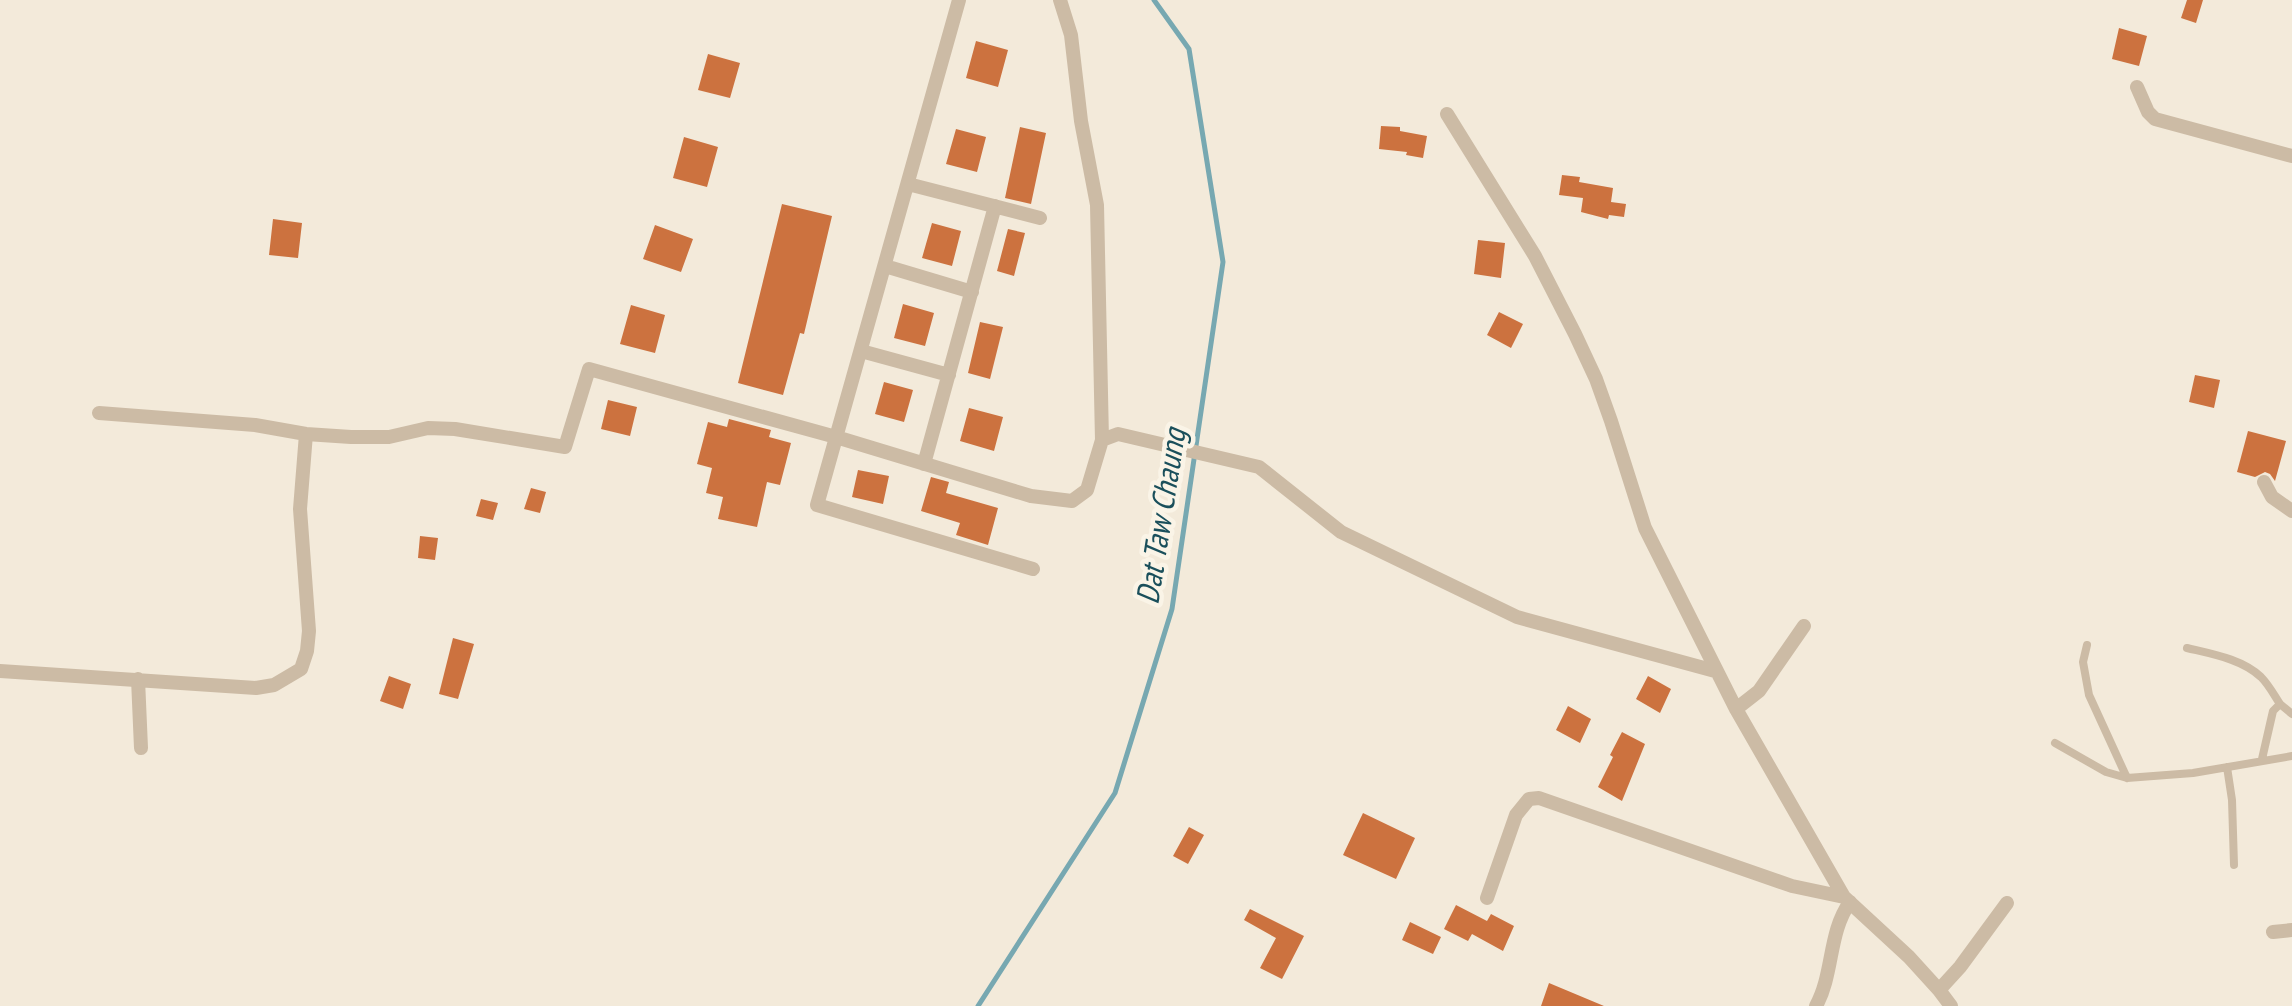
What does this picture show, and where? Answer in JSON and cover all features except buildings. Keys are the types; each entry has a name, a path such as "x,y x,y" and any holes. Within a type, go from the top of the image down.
{"street":[{"path":"960,0 817,505 1033,569"},
{"path":"99,412 255,425 306,434 389,437 428,428 455,429 565,447 590,369 1031,496 1072,500 1087,490 1102,440 1097,205 1081,121 1071,35 1060,0"},
{"path":"2137,87 2154,119 2292,156"},
{"path":"1447,114 1535,256 1575,334 1596,379 1645,528 1715,671 1847,900 1909,957 1946,1001 1960,966 2007,903"},
{"path":"908,184 1040,218"},
{"path":"924,464 996,206"},
{"path":"885,266 972,292"},
{"path":"861,351 949,375"},
{"path":"0,672 256,688 274,685 301,669 309,631 300,509 306,434"},
{"path":"1102,440 1118,434 1258,467 1341,532 1516,618 1715,671"},
{"path":"2264,482 2272,498 2292,511"},
{"path":"1736,709 1760,690 1804,626"},
{"path":"138,679 141,748"},
{"path":"1487,898 1516,815 1529,799 1539,798 1792,886 1847,900"},
{"path":"1816,1006 1847,900"},
{"path":"2273,932 2292,930"}],"lane":[{"path":"2087,646 2083,662 2090,696 2128,778"},
{"path":"2187,648 2216,654 2249,668 2264,679 2280,704 2292,714"},
{"path":"2262,760 2273,711 2280,704"},
{"path":"2054,742 2106,772 2128,778 2227,768 2292,756"},
{"path":"2227,768 2234,865"}],"waterway":[{"name":"Dat Taw Chaung","path":"978,1006 1115,793 1172,609 1223,262 1189,49 1154,0"}]}
